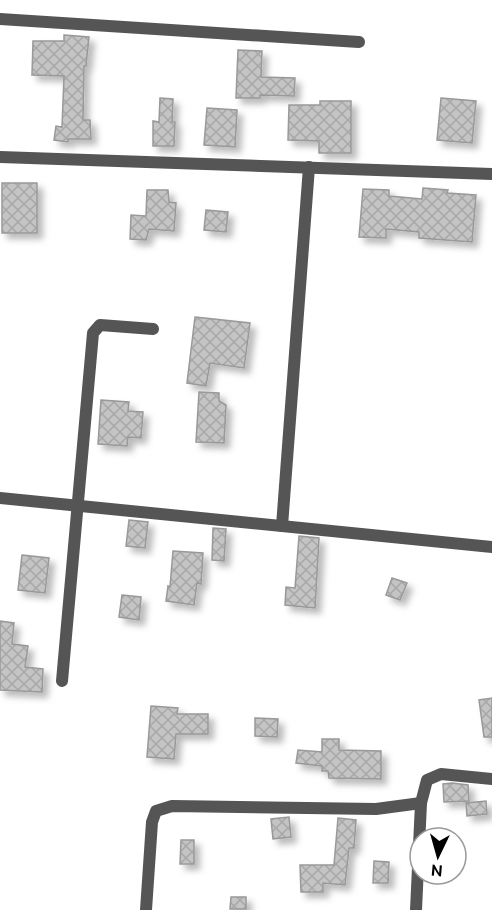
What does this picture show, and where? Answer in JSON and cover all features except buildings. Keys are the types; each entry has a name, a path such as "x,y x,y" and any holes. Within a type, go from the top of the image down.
{"street":[{"path":"0,19 359,42"},
{"path":"0,157 492,174"},
{"path":"282,526 309,167"},
{"path":"62,681 93,333 100,325 153,329"},
{"path":"0,498 492,547"},
{"path":"416,910 421,803 427,780 441,774 492,779"},
{"path":"146,910 152,822 156,811 171,806 376,809 421,803"}]}
